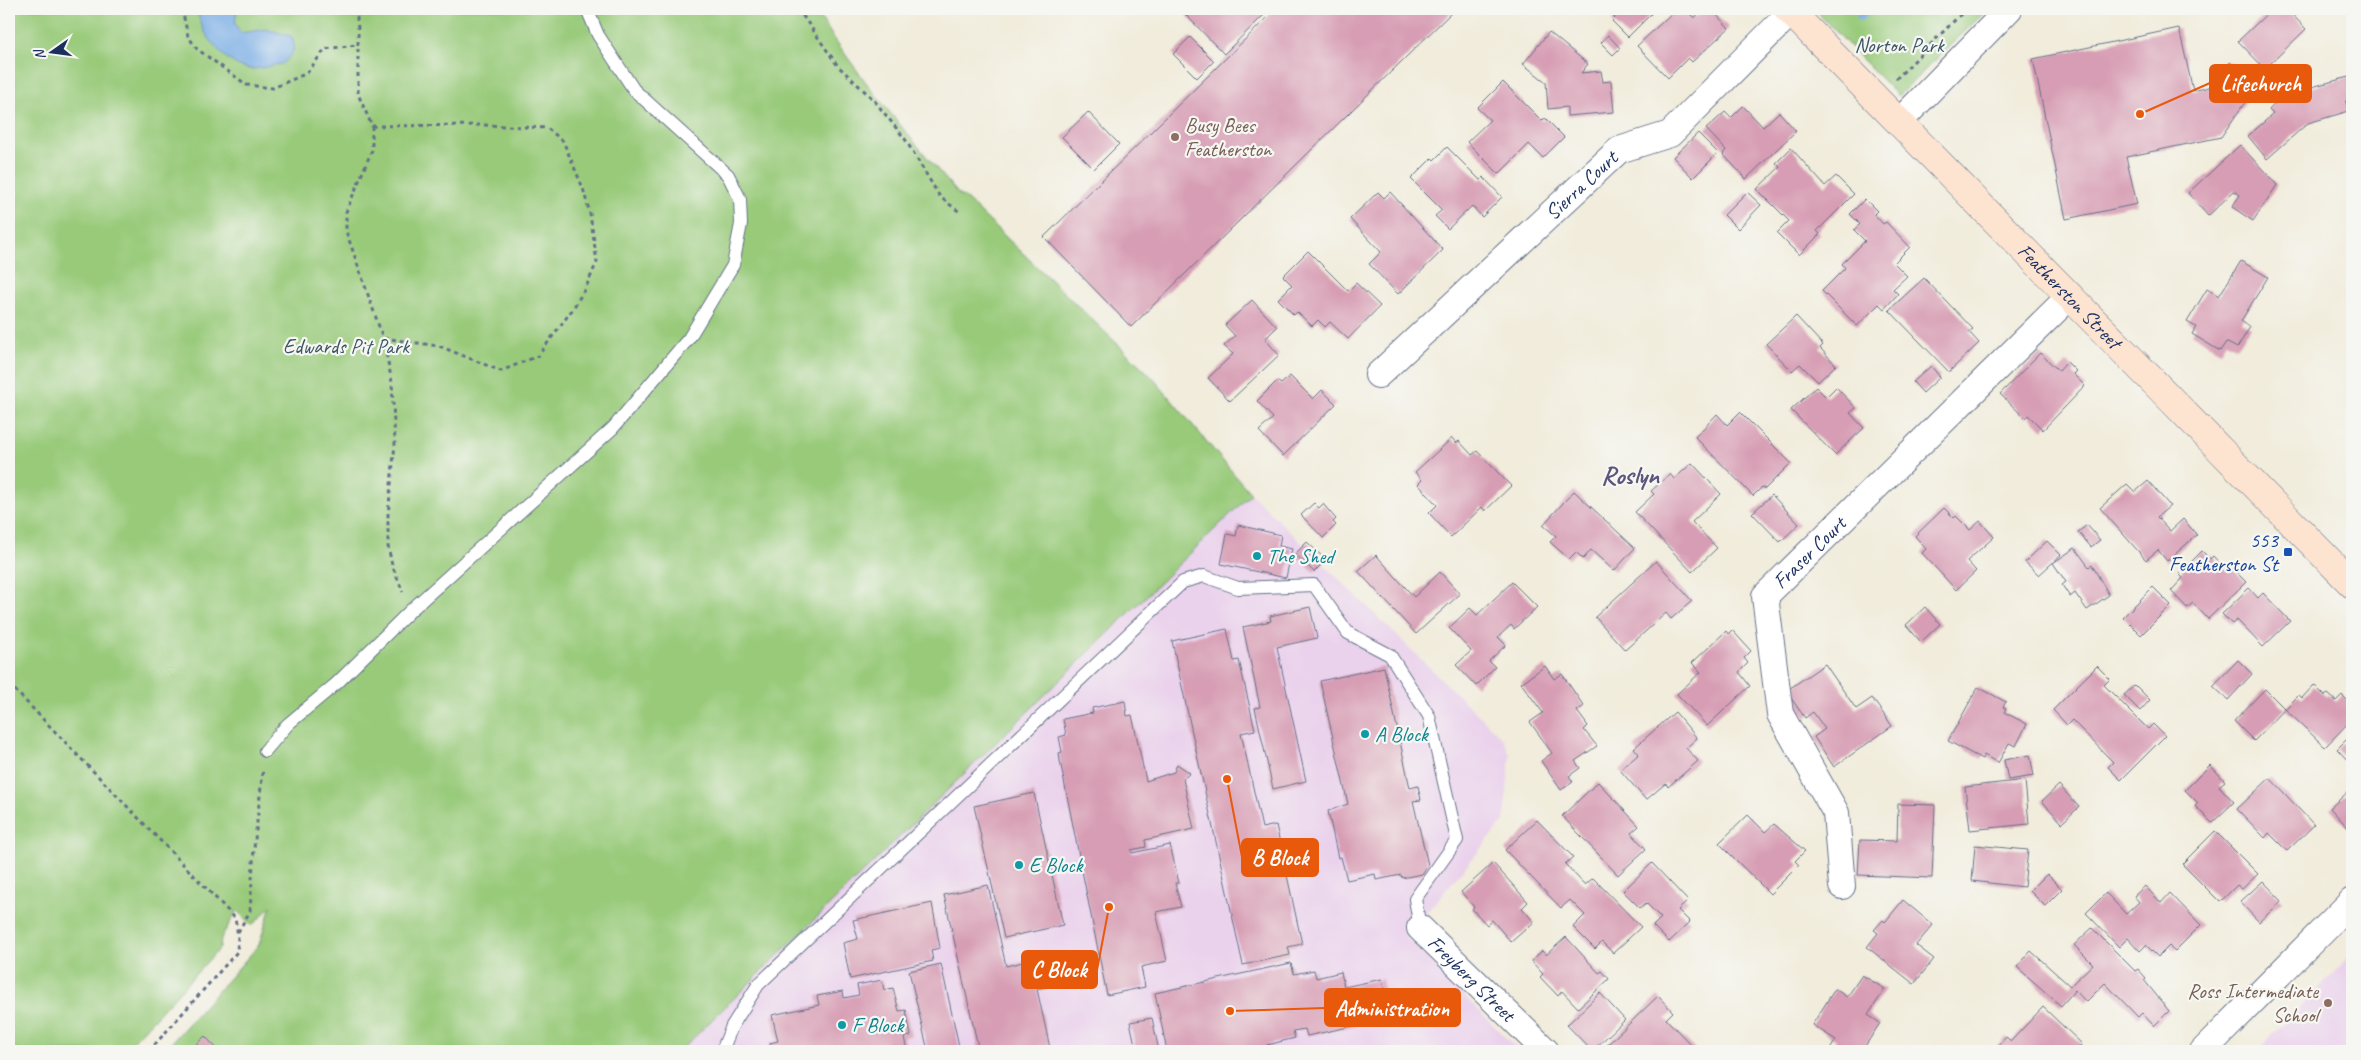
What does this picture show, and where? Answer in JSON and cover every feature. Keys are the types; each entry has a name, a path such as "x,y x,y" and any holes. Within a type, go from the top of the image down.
{"main road":[{"name":"Featherston Street","path":"1789,10 2352,584"}],"street":[{"path":"1899,122 2009,9"},
{"name":"Sierra Court","path":"1378,375 1619,150 1670,134 1789,10"},
{"name":"Fraser Court","path":"1842,886 1836,813 1780,714 1765,596 2070,296"},
{"path":"2203,1051 2352,901"},
{"name":"Freyberg Street","path":"1420,928 1546,1051"}],"lane":[{"path":"265,751 288,724 338,683 411,610 546,486 613,428 689,338 733,265 742,224 740,200 728,175 634,90 598,35 587,9"},
{"path":"722,1051 732,1026 758,985 1183,582 1204,576 1238,588 1314,585 1348,633 1390,655 1429,716 1457,840 1415,899 1420,928"}],"path":[{"path":"182,9 188,36 197,49 246,85 273,88 306,73 325,50 358,45"},
{"path":"356,9 358,94 372,126 372,150 346,212 346,231 383,338 392,382 395,444 388,516 388,546 392,565 411,610"},
{"path":"798,9 838,66 873,99 905,139 940,198 960,213"},
{"path":"1876,99 1966,9"},
{"path":"372,126 485,124 547,128 563,141 583,188 590,214 597,262 586,287 572,310 538,356 501,371 439,346 383,338"},
{"path":"9,684 235,918 238,933 237,952 149,1051"},
{"path":"238,933 250,911 254,848 265,751"}],"shaded area":[{"path":"1251,494 1503,739 1510,755 1504,821 1406,937 1519,1051 680,1051"},
{"name":"Ross Intermediate School","path":"2352,954 2352,1051 2257,1051"}],"green space":[{"name":"Edwards Pit Park","path":"9,9 815,9 866,82 961,197 963,196 1152,377 1251,494 680,1051 164,1051 259,945 271,906 252,926 237,911 221,938 220,948 124,1051 9,1051"},
{"name":"Norton Park","path":"1814,9 1988,9 1898,96"}],"water":[{"path":"198,9 237,9 235,24 241,33 266,29 291,36 294,45 293,51 282,64 255,69 242,67 224,55 208,37 199,18"}],"building":[{"path":"1191,9 1270,9 1224,54 1185,14"},
{"path":"1276,9 1455,9 1131,327 1044,237"},
{"path":"1606,9 1656,9 1628,37 1612,21 1615,18"},
{"path":"1676,9 1685,9 1694,18 1705,9 1711,9 1729,28 1692,62 1688,58 1668,78 1637,46"},
{"path":"2272,9 2287,9 2306,29 2265,69 2238,41"},
{"path":"2179,28 2193,91 2213,86 2230,62 2259,82 2221,137 2126,157 2137,204 2066,219 2033,59"},
{"path":"1549,32 1588,64 1581,73 1601,71 1603,82 1611,81 1614,112 1567,116 1567,107 1548,109 1546,82 1523,64"},
{"path":"1608,35 1620,48 1613,55 1601,43"},
{"path":"1190,37 1214,61 1197,78 1173,54"},
{"path":"2352,76 2352,99 2345,101 2349,111 2308,123 2267,159 2248,136 2273,114 2269,110 2286,91 2290,93"},
{"path":"1503,82 1542,121 1545,118 1564,137 1543,158 1529,144 1499,174 1467,142 1490,120 1477,108"},
{"path":"1743,106 1763,127 1779,112 1796,131 1746,179 1723,154 1726,150 1706,129 1725,112 1731,118"},
{"path":"1088,112 1119,144 1094,169 1062,137"},
{"path":"1698,133 1718,153 1693,178 1673,157"},
{"path":"2240,145 2277,185 2253,221 2232,207 2240,195 2234,191 2208,216 2188,193"},
{"path":"1447,147 1480,180 1483,177 1502,197 1482,217 1472,206 1448,229 1435,216 1442,210 1411,179 1432,158 1434,160"},
{"path":"1791,148 1825,186 1836,176 1854,194 1817,231 1820,234 1799,255 1777,233 1789,221 1757,189 1780,167 1776,163"},
{"path":"1378,192 1384,198 1390,192 1443,250 1398,294 1369,264 1381,252 1350,219"},
{"path":"1747,192 1761,205 1738,229 1724,215"},
{"path":"1865,199 1877,211 1874,214 1883,224 1886,222 1910,247 1894,263 1907,276 1893,289 1898,294 1884,309 1879,304 1857,326 1822,291 1845,268 1842,264 1865,241 1854,230 1860,224 1850,214"},
{"path":"1308,251 1348,291 1356,283 1380,306 1348,339 1330,322 1325,327 1318,320 1312,326 1297,312 1294,315 1278,299 1292,285 1283,276"},
{"path":"2241,261 2268,277 2241,321 2250,327 2237,348 2226,342 2220,351 2192,334 2196,327 2187,322 2207,289 2219,296"},
{"path":"1924,278 1973,329 1969,332 1979,343 1949,372 1889,310"},
{"path":"1252,300 1277,327 1265,339 1279,355 1230,401 1208,378 1233,354 1224,346 1235,336 1225,325"},
{"path":"1796,316 1823,345 1820,348 1836,365 1818,382 1800,364 1792,371 1766,344"},
{"path":"2040,353 2059,371 2067,362 2076,371 2073,374 2085,386 2043,430 2028,415 2025,418 2000,394"},
{"path":"1931,366 1940,377 1923,393 1913,382"},
{"path":"1290,376 1313,399 1322,390 1336,404 1283,456 1259,431 1273,418 1257,401 1277,381 1281,384"},
{"path":"1816,387 1826,397 1836,387 1856,408 1850,413 1864,428 1835,455 1791,410"},
{"path":"1740,412 1791,463 1765,489 1762,487 1753,496 1695,437 1717,414 1727,425"},
{"path":"1452,438 1456,443 1459,441 1472,455 1477,451 1511,486 1485,511 1482,507 1451,537 1429,513 1437,505 1418,484 1422,480 1415,472"},
{"path":"1692,463 1721,494 1692,522 1717,548 1692,572 1635,512 1654,494 1651,491 1670,474 1674,479"},
{"path":"2148,481 2170,506 2157,517 2170,531 2183,519 2197,535 2167,561 2158,550 2146,560 2100,508 2127,484 2135,492"},
{"path":"1574,491 1635,548 1614,571 1591,550 1583,559 1576,552 1569,559 1550,542 1556,536 1543,525"},
{"path":"1772,495 1799,524 1780,542 1752,513"},
{"path":"1314,503 1319,508 1323,504 1336,519 1333,522 1336,525 1323,538 1301,515"},
{"path":"1944,508 1954,518 1956,516 1970,530 1980,521 1994,537 1967,561 1976,571 1956,590 1922,553 1926,549 1915,536"},
{"name":"The Shed","path":"1238,525 1281,535 1279,546 1292,549 1286,578 1221,564 1227,534 1236,536"},
{"path":"2087,525 2100,540 2091,547 2078,532"},
{"path":"2047,541 2061,555 2039,575 2025,562"},
{"path":"1307,542 1326,560 1314,572 1295,554"},
{"path":"2075,548 2089,567 2092,565 2109,595 2087,610 2075,593 2070,597 2062,585 2066,582 2053,563"},
{"path":"2202,551 2210,559 2213,556 2228,572 2232,568 2246,582 2208,619 2193,603 2187,608 2171,591 2183,578 2179,574"},
{"path":"1376,555 1414,597 1440,572 1460,594 1416,634 1358,571"},
{"path":"1656,561 1692,601 1671,619 1666,613 1625,650 1595,617"},
{"path":"1512,582 1537,607 1514,629 1511,625 1498,637 1506,645 1489,661 1495,667 1476,686 1456,665 1471,651 1449,628 1470,608 1477,615"},
{"path":"2153,587 2171,605 2141,635 2123,617"},
{"path":"2249,588 2258,598 2263,593 2290,621 2263,647 2237,620 2232,624 2222,614"},
{"path":"1310,607 1317,638 1277,647 1306,781 1273,789 1255,708 1260,707 1243,627 1271,621 1270,616"},
{"path":"1925,607 1940,624 1921,642 1906,625"},
{"path":"1227,629 1234,661 1239,660 1255,730 1241,733 1262,828 1276,825 1302,944 1288,947 1290,955 1243,965 1172,641"},
{"path":"1732,630 1751,651 1744,658 1748,663 1739,672 1750,686 1707,726 1677,694 1701,672 1692,663 1726,631 1728,634"},
{"path":"2238,660 2252,674 2228,700 2213,686"},
{"path":"1825,664 1856,709 1872,698 1892,726 1834,767 1814,737 1825,729 1813,712 1805,718 1786,691"},
{"path":"1545,666 1554,679 1562,674 1584,706 1577,711 1588,726 1584,730 1597,746 1575,761 1580,768 1569,776 1573,782 1561,790 1541,761 1552,753 1530,722 1543,713 1521,683"},
{"path":"2097,666 2110,679 2104,685 2148,729 2153,724 2165,736 2121,780 2108,767 2113,762 2072,720 2067,725 2053,710"},
{"name":"A Block","path":"1384,667 1410,788 1418,786 1421,800 1413,801 1428,865 1422,874 1402,878 1401,875 1376,880 1375,874 1347,880 1341,857 1338,858 1328,811 1348,804 1320,681"},
{"path":"2135,685 2150,700 2140,711 2124,695"},
{"path":"2314,685 2325,696 2328,694 2336,701 2342,695 2352,705 2352,719 2325,747 2285,709 2299,695 2302,698"},
{"path":"1978,687 2006,702 2003,707 2006,709 2004,712 2027,724 2016,746 2009,743 1998,763 1984,755 1982,759 1948,741"},
{"path":"2265,689 2285,709 2254,741 2234,721"},
{"path":"1125,701 1127,716 1132,715 1146,781 1174,772 1177,764 1190,773 1183,779 1194,829 1145,840 1146,847 1131,850 1132,853 1170,845 1179,883 1175,883 1181,907 1156,912 1167,961 1141,967 1145,987 1107,995 1060,761 1059,753 1062,752 1059,737 1066,735 1063,719 1093,713 1092,708"},
{"path":"1675,712 1697,738 1686,748 1698,761 1668,787 1666,783 1646,800 1620,770 1639,754 1634,748"},
{"path":"2352,734 2352,765 2337,749"},
{"path":"2030,755 2034,776 2008,780 2004,760"},
{"path":"2210,765 2225,781 2219,786 2234,802 2212,823 2195,806 2198,803 2185,790"},
{"path":"2270,778 2314,825 2287,851 2269,833 2265,838 2237,809"},
{"path":"2025,780 2029,824 1970,830 1965,787"},
{"path":"1598,782 1639,826 1631,833 1646,849 1618,875 1562,816"},
{"path":"2059,785 2079,807 2062,823 2042,801"},
{"path":"2350,790 2352,792 2351,831 2330,808"},
{"name":"E Block","path":"1034,793 1063,925 1004,938 974,806"},
{"path":"1898,804 1935,805 1932,878 1858,875 1860,840 1897,841"},
{"path":"1748,815 1765,832 1774,824 1805,851 1795,861 1799,865 1770,894 1719,843"},
{"path":"1537,820 1573,857 1565,864 1585,885 1593,878 1641,927 1613,953 1602,942 1595,949 1573,927 1585,915 1570,900 1561,908 1505,850"},
{"path":"2215,831 2258,874 2242,889 2237,885 2220,902 2182,864"},
{"path":"1975,845 2028,850 2024,887 1972,881"},
{"path":"1493,863 1528,902 1522,908 1534,922 1511,942 1492,920 1487,925 1472,909 1474,907 1461,892"},
{"path":"1652,863 1688,901 1678,910 1690,922 1669,942 1653,926 1661,918 1646,903 1640,908 1623,891"},
{"path":"2047,874 2062,889 2045,906 2030,891"},
{"path":"2263,881 2282,901 2259,922 2240,902"},
{"name":"E Block","path":"988,885 1006,966 1040,958 1047,987 1037,989 1050,1048 1034,1051 979,1051 944,895"},
{"path":"2145,886 2161,903 2170,893 2201,925 2175,951 2169,946 2158,957 2146,945 2140,951 2128,938 2119,947 2086,913 2106,893 2126,914 2139,902 2134,896"},
{"path":"1903,900 1933,925 1916,945 1934,959 1914,984 1867,947 1878,933 1874,930 1883,920 1885,922"},
{"path":"932,903 940,948 931,950 933,961 850,979 843,943 858,939 853,920"},
{"path":"2092,928 2135,971 2138,969 2146,978 2144,980 2169,1011 2154,1026 2142,1013 2138,1017 2105,983 2086,1002 2075,990 2061,1006 2017,967 2031,951 2070,986 2093,964 2074,945"},
{"path":"1566,937 1599,973 1602,971 1609,979 1578,1008 1562,991 1558,996 1540,977 1543,974 1531,961 1542,951 1546,955"},
{"path":"1291,963 1294,974 1314,970 1316,978 1341,972 1344,987 1382,979 1390,1018 1307,1036 1305,1029 1293,1031 1295,1038 1267,1045 1276,1049 1275,1051 1167,1051 1155,993"},
{"path":"941,964 959,1046 928,1051 909,971"},
{"path":"1862,975 1885,989 1868,1015 1880,1023 1862,1051 1829,1051 1836,1040 1812,1025 1835,989 1847,997"},
{"name":"F Block","path":"882,980 884,990 893,988 899,1011 906,1010 911,1036 904,1037 907,1051 771,1051 770,1043 778,1041 772,1015 819,1005 817,996 843,991 844,998 859,995 857,985"},
{"path":"1600,993 1625,1020 1592,1051 1567,1025"},
{"path":"1658,996 1673,1012 1666,1019 1697,1051 1613,1051 1607,1045"},
{"path":"2043,1007 2082,1044 2075,1051 1993,1051 2006,1037 2011,1041"},
{"path":"1152,1018 1159,1051 1127,1051 1136,1049 1130,1022"},
{"path":"205,1036 219,1051 189,1051"}],"waterway":[{"path":"1861,16 1867,9"}],"place":[{"name":"Lifechurch","path":"2140,114"},
{"name":"Busy Bees Featherston","path":"1175,137"},
{"name":"553 Featherston St","path":"2288,552"},
{"name":"The Shed","path":"1257,556"},
{"name":"A Block","path":"1365,734"},
{"name":"B Block","path":"1227,779"},
{"name":"E Block","path":"1019,865"},
{"name":"C Block","path":"1109,907"},
{"name":"Ross Intermediate School","path":"2328,1003"},
{"name":"Administration","path":"1230,1011"},
{"name":"F Block","path":"842,1025"}],"district":[{"name":"Roslyn","path":"1630,475"}]}
